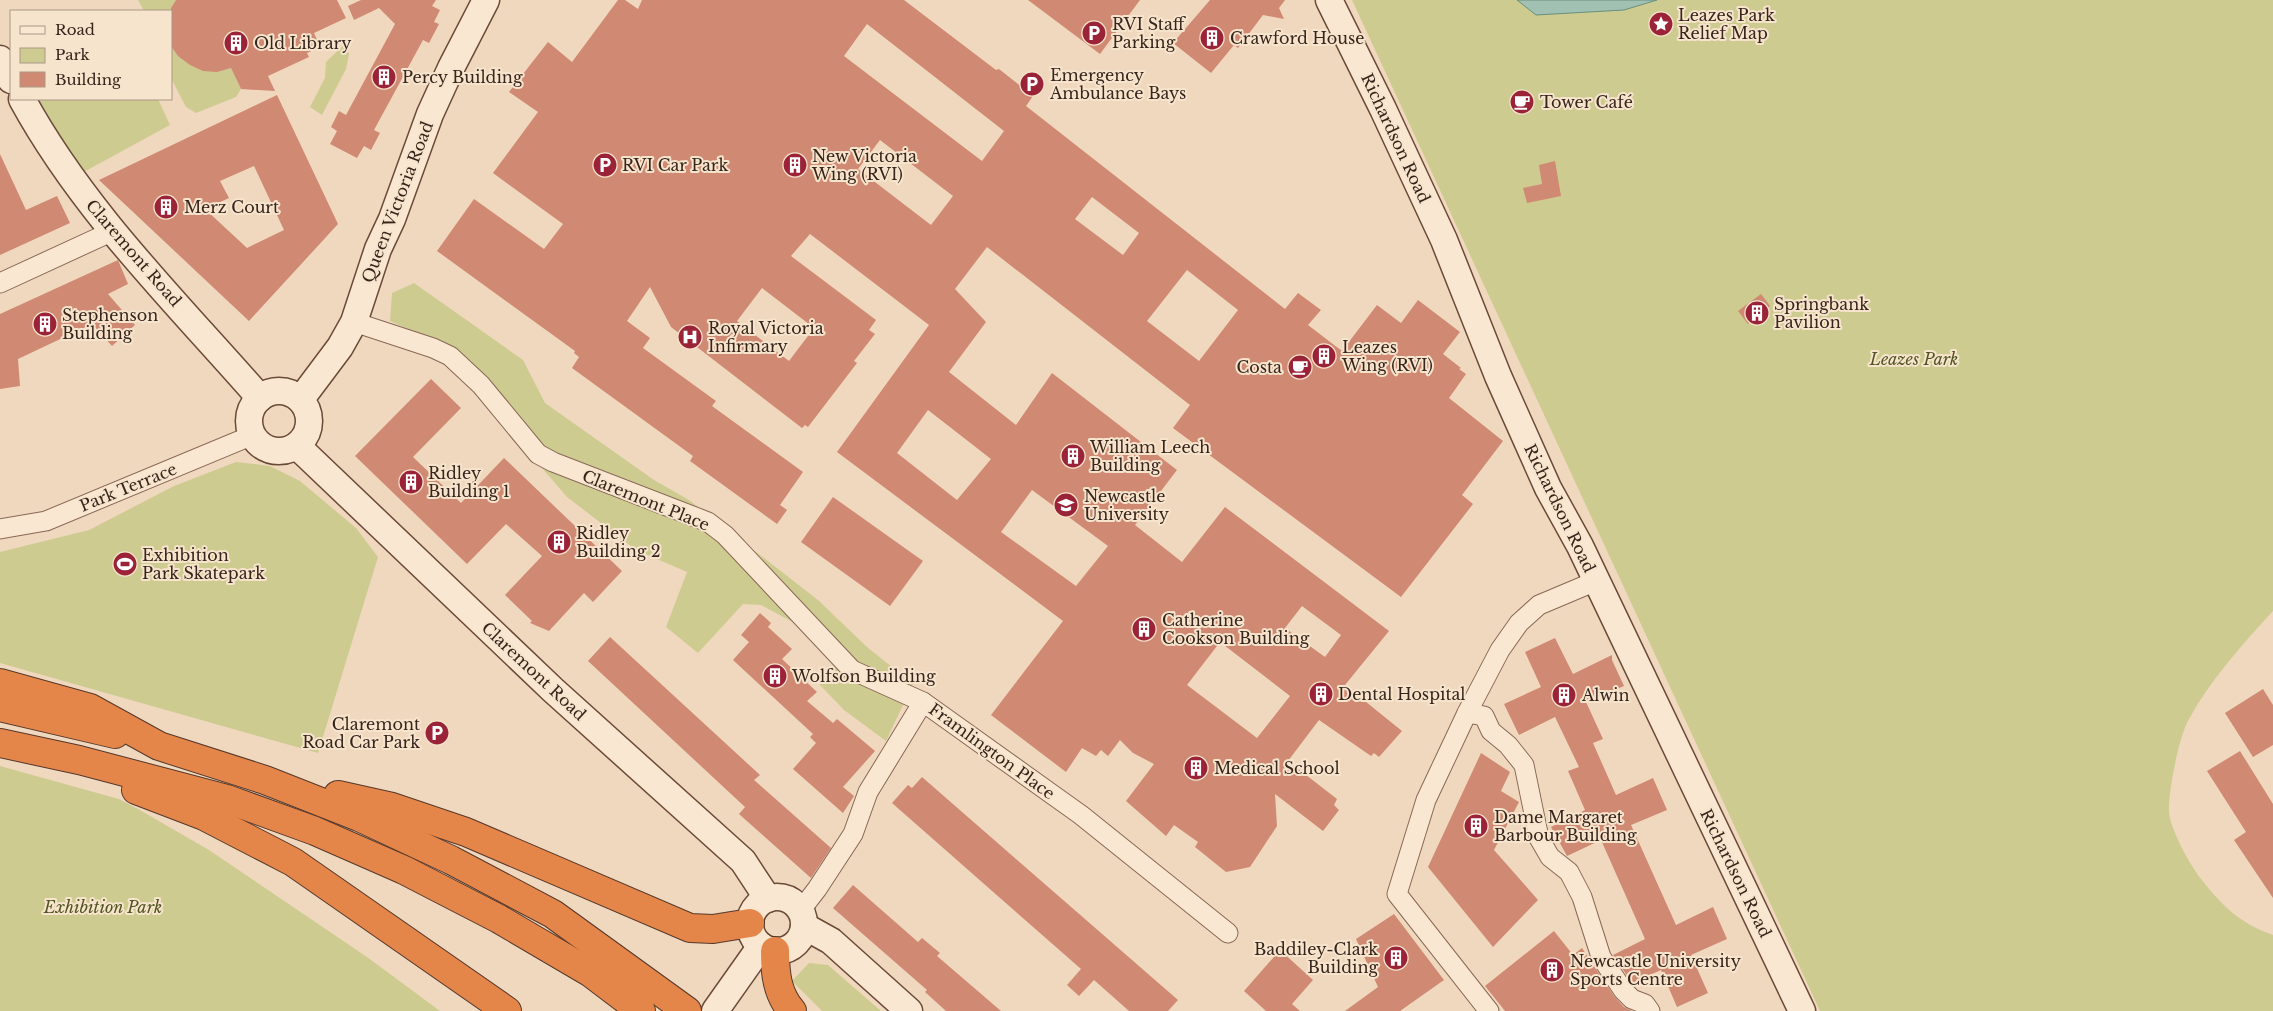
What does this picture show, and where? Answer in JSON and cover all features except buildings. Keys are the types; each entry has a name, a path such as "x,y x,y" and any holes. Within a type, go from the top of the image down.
{"highway":[{"path":"0,683 16,703 89,718 159,746 265,780 359,818 451,860 553,914 687,1011"},
{"path":"7,744 80,760 227,799 315,830 395,866 499,919 591,973 641,1011"},
{"path":"80,760 124,786 204,816 293,862 507,1011"},
{"path":"265,780 392,807 466,832 690,928 713,929 762,940 785,1003 792,1011"}],"street":[{"name":"Queen Victoria Road","path":"301,399 340,347 354,322 378,249 392,219 433,107 486,0"},
{"name":"Richardson Road","path":"1329,0 1444,240 1498,376 1548,488 1580,546 1802,1011"},
{"path":"0,59 10,78"},
{"name":"Claremont Road","path":"23,100 45,140 75,184 113,231 260,398"},
{"path":"0,283 113,231"},
{"name":"Claremont Place","path":"354,322 433,348 450,356 481,385 538,454 553,462 708,522 725,535 852,670 923,702"},
{"path":"278,390 290,392 301,399 307,408 310,423 306,434 297,446 288,450 276,451 263,446 253,435 249,418 252,408 260,398 265,394 278,390"},
{"name":"Park Terrace","path":"0,529 46,521 253,435"},
{"name":"Claremont Road","path":"297,446 553,690 743,861 768,899"},
{"path":"1489,1011 1397,894 1426,800 1466,713 1500,650 1519,623 1539,605 1596,581"},
{"name":"Framlington Place","path":"802,918 817,889 854,834 868,792 923,702 1081,815 1228,933"},
{"path":"1466,713 1484,716 1491,731 1508,745 1524,765 1539,838 1550,857 1569,872 1582,898 1601,957 1611,974 1632,999 1645,1004 1650,1011"},
{"path":"715,1011 762,940 755,908 768,899 777,898 786,899 794,904 802,918 831,941 909,1011"},
{"path":"762,940 783,950 797,942 802,918"}],"green space":[{"path":"138,0 176,0 171,10 143,10"},
{"name":"Leazes Park","path":"1352,0 2273,0 2273,611 2217,676 2189,719 2175,764 2170,791 2169,812 2173,828 2182,848 2197,874 2209,889 2242,920 2273,935 2273,1011 1820,1011"},
{"path":"345,44 349,54 346,69 322,115 310,107 325,78 326,62"},
{"path":"172,47 198,67 212,71 231,68 241,89 236,97 196,113 186,107 172,80"},
{"path":"38,100 158,100 170,125 80,174"},
{"path":"414,283 523,360 545,403 654,480 689,500 818,600 867,647 913,684 886,741 844,710 819,684 846,651 761,605 743,604 698,653 666,627 687,572 636,550 567,497 432,340 390,321 392,293"},
{"path":"236,462 270,466 300,481 356,528 378,557 318,753 0,663 0,552 89,530 174,486"},
{"name":"Exhibition Park","path":"0,766 119,799 138,809 209,850 367,957 440,1011 0,1011"},
{"path":"809,963 828,965 881,1011 822,1011 792,981"}],"shaded area":[{"path":"1517,0 1657,0 1624,10 1536,15"}],"place":[{"name":"Leazes Park Relief Map","path":"1661,24"},
{"name":"RVI Staff Parking","path":"1094,33"},
{"name":"Crawford House","path":"1212,38"},
{"name":"Old Library","path":"236,43"},
{"name":"Percy Building","path":"384,77"},
{"name":"Emergency Ambulance Bays","path":"1032,84"},
{"name":"Tower Café","path":"1522,102"},
{"name":"RVI Car Park","path":"605,165"},
{"name":"New Victoria Wing (RVI)","path":"795,165"},
{"name":"Merz Court","path":"166,207"},
{"name":"Springbank Pavilion","path":"1757,313"},
{"name":"Stephenson Building","path":"45,324"},
{"name":"Royal Victoria Infirmary","path":"690,337"},
{"name":"Leazes Wing (RVI)","path":"1324,356"},
{"name":"Costa","path":"1300,367"},
{"name":"William Leech Building","path":"1073,456"},
{"name":"Ridley Building 1","path":"411,482"},
{"name":"Newcastle University","path":"1066,505"},
{"name":"Ridley Building 2","path":"559,542"},
{"name":"Exhibition Park Skatepark","path":"125,564"},
{"name":"Catherine Cookson Building","path":"1144,629"},
{"name":"Wolfson Building","path":"775,676"},
{"name":"Dental Hospital","path":"1321,694"},
{"name":"Alwin","path":"1564,695"},
{"name":"Claremont Road Car Park","path":"437,733"},
{"name":"Medical School","path":"1196,768"},
{"name":"Dame Margaret Barbour Building","path":"1476,826"},
{"name":"Baddiley-Clark Building","path":"1396,958"},
{"name":"Newcastle University Sports Centre","path":"1552,970"}]}
